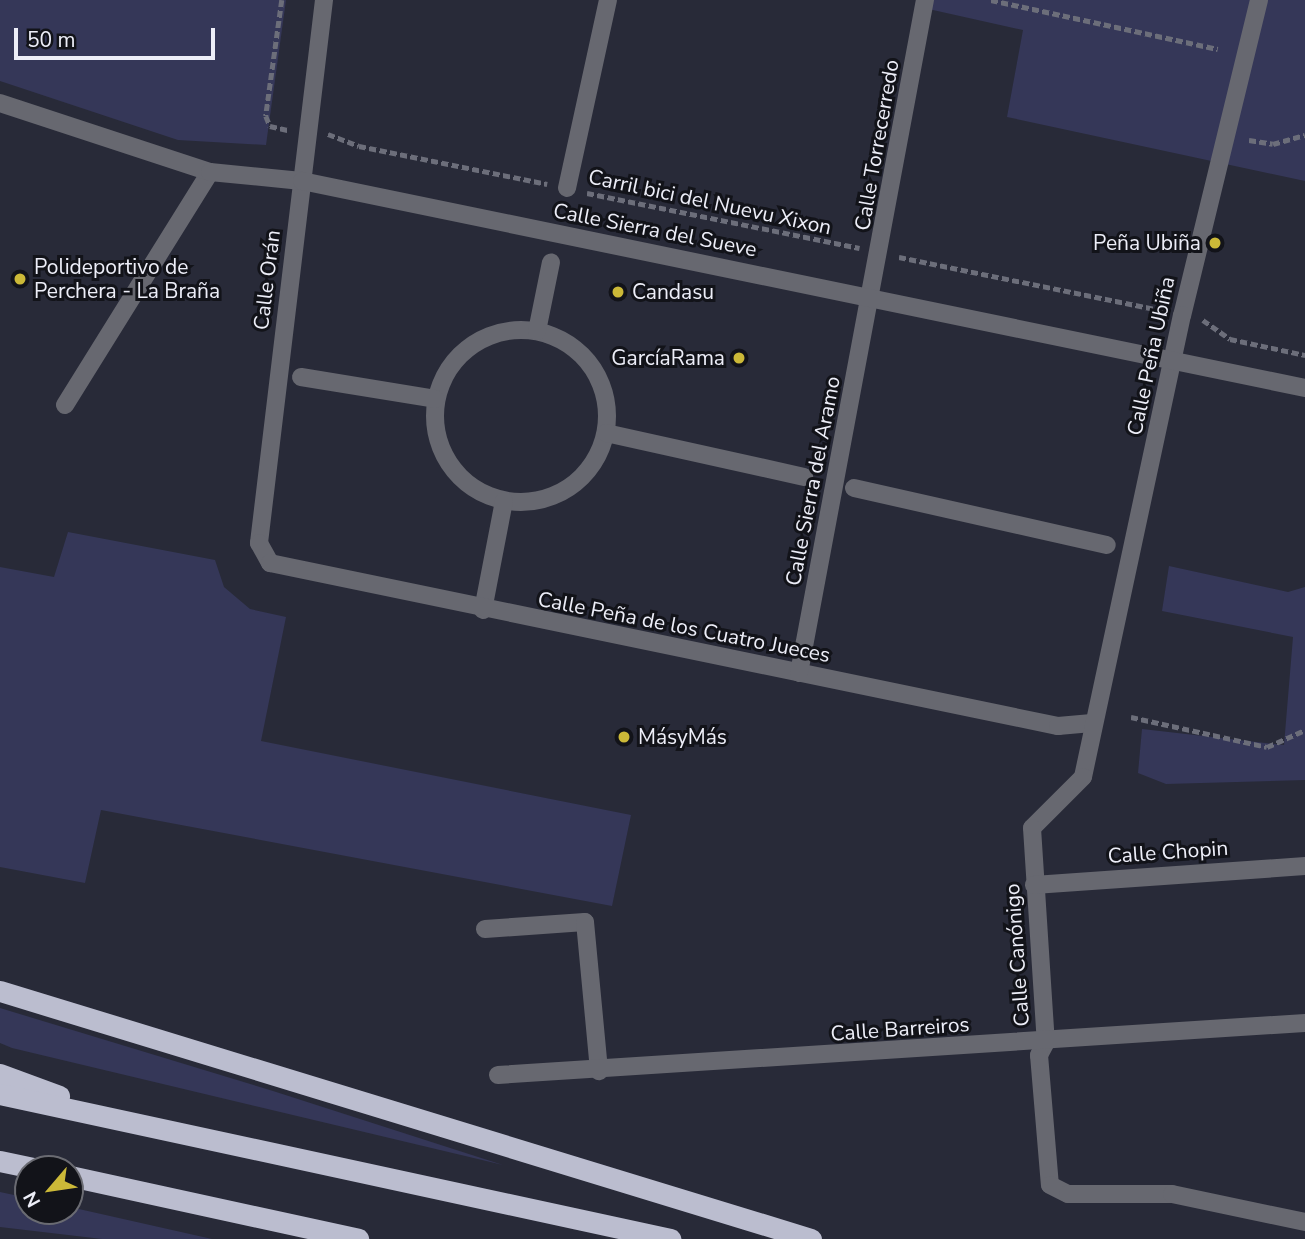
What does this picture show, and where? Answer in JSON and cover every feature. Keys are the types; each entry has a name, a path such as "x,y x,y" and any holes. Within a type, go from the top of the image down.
{"highway":[{"path":"0,992 811,1239"},
{"path":"0,1074 140,1125"},
{"path":"0,1094 670,1239"},
{"path":"84,1179 358,1239"}],"street":[{"name":"Calle Orán","path":"270,563 259,543 324,0"},
{"path":"566,188 608,0"},
{"name":"Calle Torrecerredo","path":"871,297 925,0"},
{"name":"Calle Peña Ubiña","path":"1092,723 1182,315 1259,0"},
{"name":"Calle Sierra del Sueve","path":"0,103 210,172 302,181 1305,388"},
{"path":"65,405 210,172"},
{"path":"537,331 551,262"},
{"name":"Calle Sierra del Aramo","path":"799,673 871,297"},
{"path":"510,330 537,331 584,357 599,380 606,433 597,458 557,495 504,501 478,492 449,464 435,426 435,399 445,374 473,345 510,330"},
{"path":"301,377 435,399"},
{"path":"606,433 804,477"},
{"path":"854,488 1107,545"},
{"path":"483,610 504,501"},
{"name":"Calle Peña de los Cuatro Jueces","path":"270,563 483,610 1058,726 1092,723"},
{"name":"Calle Canónigo","path":"1092,723 1083,777 1032,828 1046,1042 1039,1055 1050,1185 1068,1194 1172,1194 1305,1222"},
{"name":"Calle Chopin","path":"1034,885 1305,866"},
{"path":"485,929 585,922 599,1071"},
{"name":"Calle Barreiros","path":"498,1076 1305,1023"}],"path":[{"name":"Carril bici del Nuevu Xixon","path":"282,0 266,116 276,129 308,132 1210,321 1230,339 1305,355"},
{"path":"991,0 1218,49"},
{"path":"1249,140 1273,145 1305,135"},
{"path":"1131,717 1267,747 1305,730"}],"shaded area":[{"path":"0,0 286,0 266,145 178,140 0,81"},
{"path":"926,0 1305,0 1305,181 1007,117 1023,30 924,8"},
{"path":"68,532 215,560 224,587 250,609 286,617 261,741 631,815 612,906 101,810 85,883 0,867 0,567 54,577"},
{"path":"1169,566 1288,592 1305,587 1305,780 1166,784 1138,773 1142,729 1284,745 1293,637 1162,611"},
{"path":"0,1008 273,1091 503,1165 12,1048 0,1043"},
{"path":"0,1192 14,1195 14,1225 84,1225 84,1210 212,1239 102,1239 0,1227"}],"place":[{"name":"Peña Ubiña","path":"1215,243"},
{"name":"Polideportivo de Perchera - La Braña","path":"20,279"},
{"name":"Candasu","path":"618,292"},
{"name":"GarcíaRama","path":"739,358"},
{"name":"MásyMás","path":"624,737"}]}
